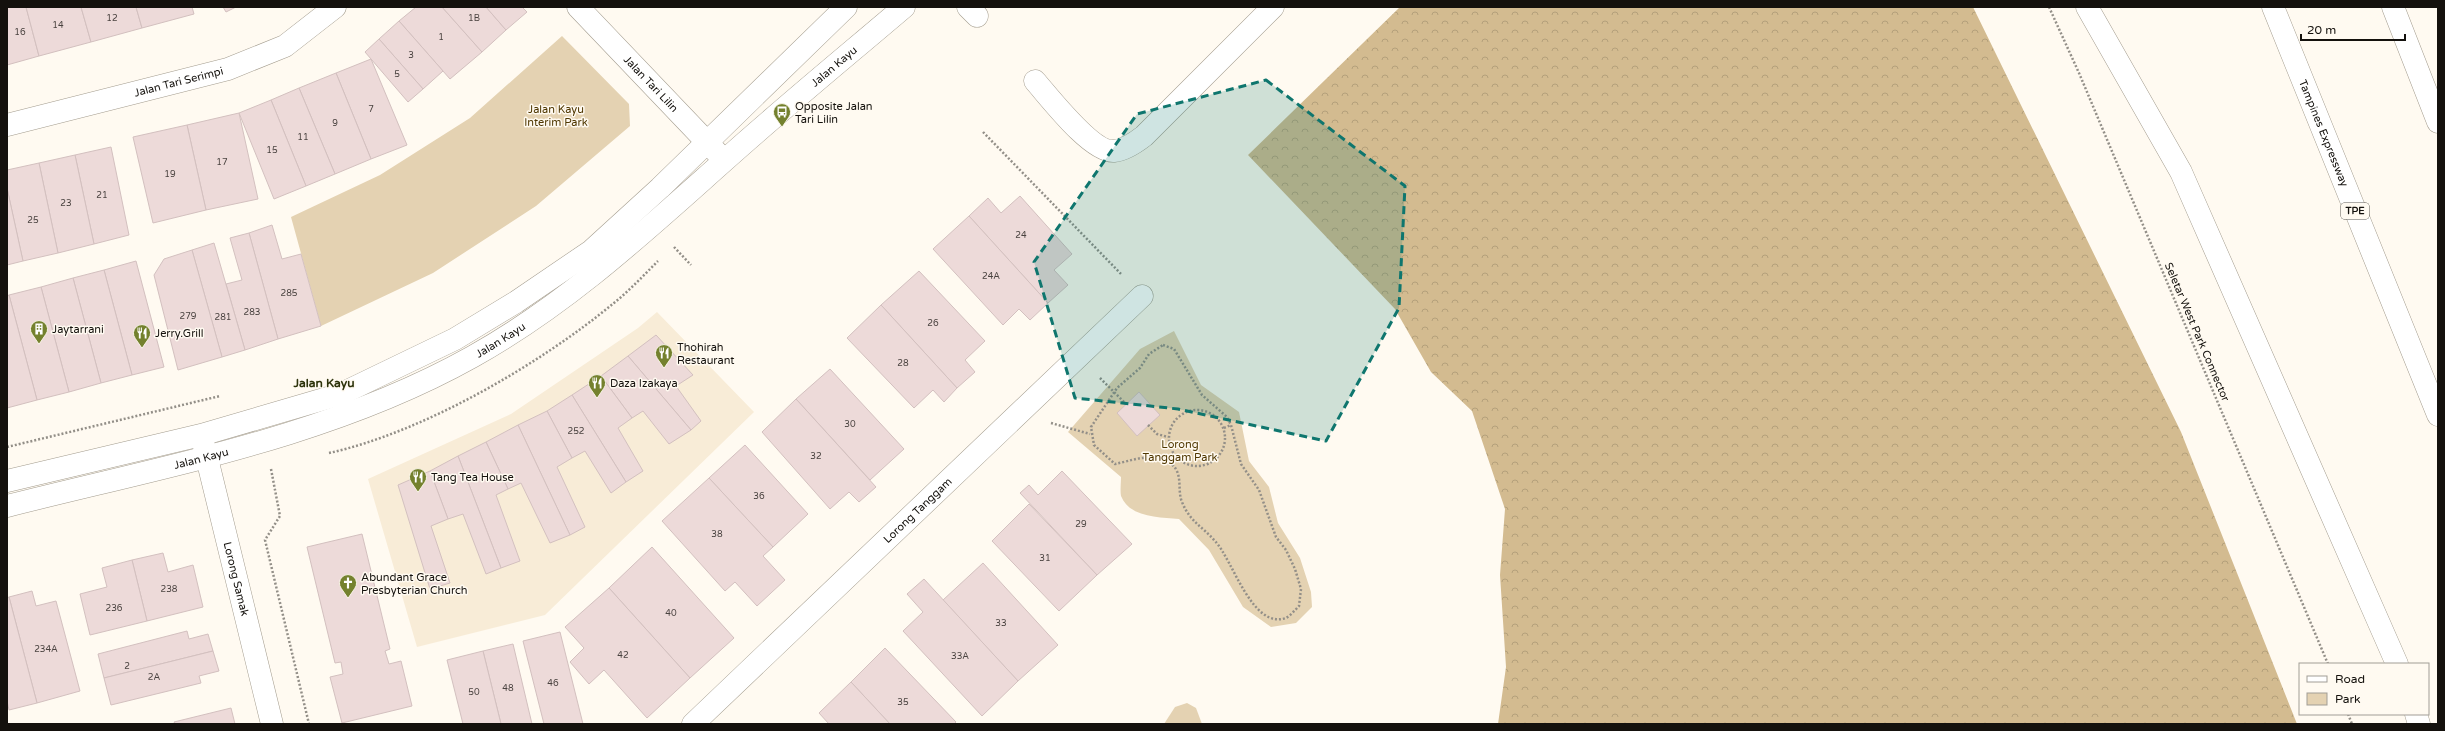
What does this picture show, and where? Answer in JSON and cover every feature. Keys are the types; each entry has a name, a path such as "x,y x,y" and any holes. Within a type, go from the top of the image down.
{"main road":[{"name":"Jalan Tari Serimpi","path":"7,125 228,69 285,46 335,7"},
{"name":"Jalan Tari Lilin","path":"578,7 724,160"},
{"name":"Jalan Kayu","path":"7,481 201,435 341,394 455,339 516,302 591,251 708,142 846,7"},
{"name":"Jalan Kayu","path":"7,506 244,447 352,413 471,358 528,322 606,266 724,160 904,7"},
{"path":"1035,81 1097,146 1113,151 1121,149 1144,136 1273,7"},
{"path":"2087,7 2181,172 2397,663"},
{"name":"Tampines Expressway","path":"2273,7 2438,415"},
{"path":"2393,7 2438,122"},
{"name":"Lorong Tanggam","path":"693,724 1142,296"},
{"name":"Lorong Samak","path":"201,435 272,724"}],"path":[{"name":"Seletar West Park Connector","path":"2049,7 2082,80 2328,663"},
{"path":"983,132 1142,296"},
{"path":"674,247 691,265"},
{"path":"1163,345 1174,349 1202,395 1227,417 1231,425 1241,464 1259,490 1269,520 1276,536 1286,550 1301,588 1299,606 1286,618 1273,619 1260,613 1216,541 1190,519 1181,501 1178,472 1166,460 1150,456 1115,464 1094,445 1090,434 1094,420 1108,404 1117,388 1140,368 1149,354 1163,345"},
{"path":"1095,374 1126,404"},
{"path":"7,447 227,395"},
{"path":"1199,409 1211,414 1224,428 1225,444 1223,451 1212,462 1189,466 1177,458 1168,437 1170,428 1179,417 1199,409"},
{"path":"1048,423 1090,434"},
{"path":"1148,425 1157,434 1168,437"},
{"path":"1224,428 1231,425"},
{"path":"1171,465 1177,458"},
{"path":"270,467 280,516 265,540 309,724"}],"highlighted area":[{"path":"1266,80 1405,186 1399,308 1326,441 1178,409 1075,398 1034,262 1137,114"}],"shaded area":[{"path":"657,312 754,412 545,615 417,647 368,479 511,414 638,328"}],"green space":[{"path":"1400,7 1973,7 2181,432 2297,724 1498,724 1506,667 1500,575 1505,509 1472,411 1431,372 1395,309 1248,155"},
{"name":"Jalan Kayu Interim Park","path":"562,36 629,104 630,126 536,206 433,273 321,326 291,217 380,175 470,118"},
{"name":"Lorong Tanggam Park","path":"1174,331 1201,385 1239,412 1249,461 1269,487 1278,523 1300,558 1311,592 1312,607 1296,623 1271,627 1243,607 1209,550 1179,519 1154,517 1131,509 1121,496 1121,477 1068,432 1140,349"},
{"path":"1187,703 1196,708 1202,724 1164,724 1175,707"}],"building":[{"path":"7,7 26,7 39,56 7,65"},
{"path":"26,7 81,7 91,42 39,56"},
{"path":"81,7 136,7 142,28 91,42"},
{"path":"136,7 192,7 194,14 142,28"},
{"path":"223,7 236,7 226,12"},
{"path":"416,7 442,7 482,52 450,79 399,21"},
{"path":"442,7 486,7 506,30 482,52"},
{"path":"486,7 522,7 527,12 506,30"},
{"path":"399,21 443,71 423,89 379,39"},
{"path":"379,39 423,89 408,102 365,52"},
{"path":"371,59 407,145 371,159 336,73"},
{"path":"336,73 371,159 335,174 299,88"},
{"path":"299,88 335,174 306,186 271,100"},
{"path":"271,100 306,186 274,199 239,113"},
{"path":"239,113 258,199 206,210 187,125"},
{"path":"187,125 206,210 153,223 133,137"},
{"path":"111,147 129,235 94,244 75,155"},
{"path":"75,155 94,244 58,253 39,163"},
{"path":"39,163 58,253 23,261 7,188 7,170"},
{"path":"7,188 23,261 7,265"},
{"path":"1020,196 1072,254 1054,270 1068,285 1048,303 969,216 988,198 1001,213"},
{"path":"969,216 1048,303 1030,320 1019,309 1003,325 933,249"},
{"path":"272,225 282,259 301,254 321,326 278,339 249,233"},
{"path":"249,233 278,339 245,350 226,284 242,280 230,238"},
{"path":"214,243 245,350 222,357 192,250"},
{"path":"192,250 222,357 178,370 154,275 164,259"},
{"path":"136,261 164,367 132,375 104,270"},
{"path":"104,270 132,375 101,383 73,278"},
{"path":"919,271 985,341 965,360 975,372 957,388 881,305"},
{"path":"73,278 101,383 69,392 41,287"},
{"name":"Jaytarrani","path":"41,287 69,392 37,400 9,295"},
{"path":"9,295 37,400 7,408 7,296"},
{"path":"881,305 957,388 944,402 933,390 914,408 847,338"},
{"path":"656,335 693,375 676,386 701,421 691,430 628,356"},
{"path":"628,356 691,430 669,444 643,411 632,418 601,376"},
{"path":"830,369 904,449 870,480 796,399"},
{"path":"601,376 632,418 618,428 643,471 626,482 572,395"},
{"path":"1139,392 1160,415 1137,436 1117,413"},
{"path":"572,395 626,482 611,493 585,451 572,458 547,411"},
{"path":"796,399 876,487 859,502 849,492 830,509 762,432"},
{"path":"547,411 572,458 557,467 585,527 570,535 518,425"},
{"path":"518,425 570,535 550,543 521,483 508,489 486,442"},
{"path":"486,442 508,489 496,495 520,561 501,568 458,456"},
{"path":"745,445 808,514 773,547 709,478"},
{"path":"458,456 501,568 486,574 463,514 448,519 430,471"},
{"path":"430,471 448,519 431,526 450,583 430,589 398,485"},
{"path":"1062,471 1132,544 1097,575 1020,493 1029,485 1038,495"},
{"path":"709,478 773,547 763,556 785,580 757,606 735,582 725,591 662,521"},
{"path":"1029,504 1097,575 1059,611 992,541"},
{"name":"Abundant Grace Presbyterian Church","path":"362,534 390,649 385,651 389,664 401,661 412,706 342,723 330,677 343,674 341,662 335,663 307,547"},
{"path":"652,547 734,638 690,678 609,588"},
{"path":"163,553 168,572 193,565 203,607 147,621 132,560"},
{"path":"132,560 147,621 90,635 80,594 107,587 102,568"},
{"path":"983,563 1058,645 1018,681 943,600"},
{"path":"924,579 1018,681 982,716 903,631 923,612 907,594"},
{"path":"609,588 690,678 647,718 604,670 589,684 570,662 584,648 565,627"},
{"path":"32,591 36,606 56,601 80,691 37,703 9,597"},
{"path":"9,597 37,703 9,710 7,701 7,598"},
{"path":"187,631 189,639 208,634 213,651 104,678 98,654"},
{"path":"560,632 583,724 544,724 523,641"},
{"path":"513,644 532,724 501,724 483,651"},
{"path":"885,648 956,722 954,724 890,724 851,682"},
{"path":"213,651 219,671 199,676 201,683 111,705 104,678"},
{"path":"483,651 501,724 463,724 447,660"},
{"path":"851,682 890,724 829,724 819,713"},
{"path":"231,708 235,724 175,724 174,722"}],"place":[{"name":"Opposite Jalan Tari Lilin","path":"782,127"},
{"name":"Jaytarrani","path":"39,344"},
{"name":"Jerry.Grill","path":"142,348"},
{"name":"Thohirah Restaurant","path":"664,368"},
{"name":"Daza Izakaya","path":"597,398"},
{"name":"Tang Tea House","path":"418,492"},
{"name":"Abundant Grace Presbyterian Church","path":"348,598"}],"district":[{"name":"Jalan Kayu","path":"324,383"}]}
